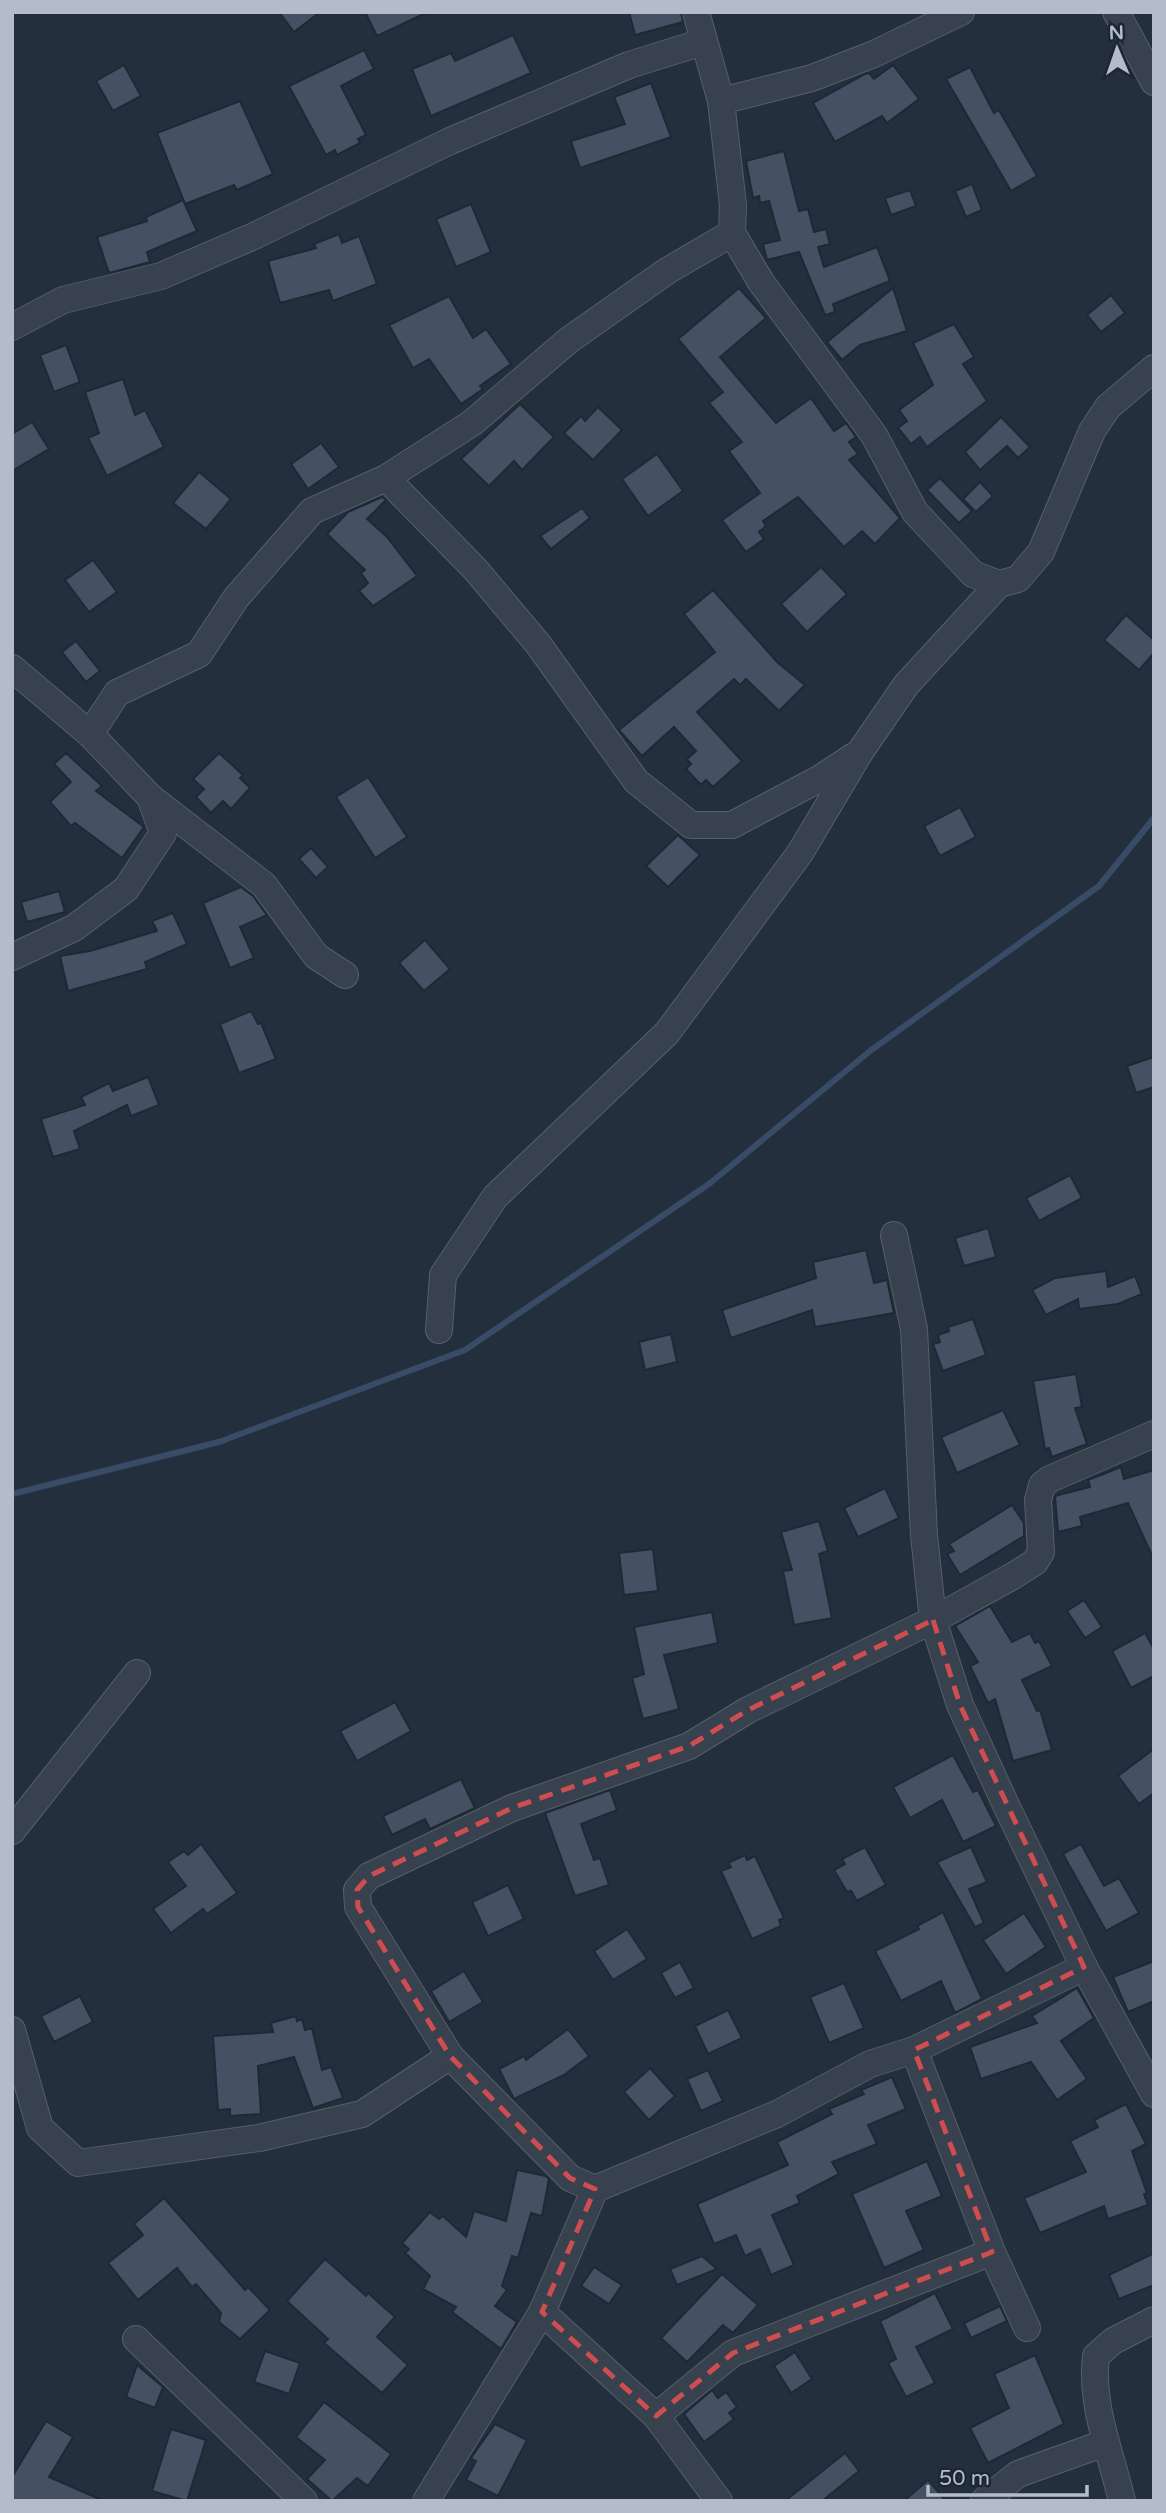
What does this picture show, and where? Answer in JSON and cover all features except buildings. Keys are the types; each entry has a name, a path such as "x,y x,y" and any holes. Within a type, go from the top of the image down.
{"street":[{"path":"696,12 721,101 733,205 732,233 761,282 874,435 915,512 973,573 999,584"},
{"path":"721,101 812,78 874,54 961,12"},
{"path":"1116,12 1154,82"},
{"path":"12,327 63,300 161,276 254,236 462,136 629,65 703,42"},
{"path":"90,734 117,693 199,654 236,598 312,511 386,478 472,423 569,340 645,286 732,233"},
{"path":"439,1330 443,1275 495,1197 667,1033 800,853 860,752 906,685 999,584 1018,579 1041,552 1093,431 1108,407 1154,368"},
{"path":"386,478 475,569 538,644 636,781 691,825 733,825 819,779 860,752"},
{"path":"12,668 90,734 150,797 264,885 316,957 345,975"},
{"path":"12,957 74,928 126,889 163,834 150,797"},
{"path":"894,1235 914,1329 924,1522 933,1620 960,1706 1084,1967 1154,2094"},
{"path":"595,2189 570,2178 450,2056 358,1908 357,1890 369,1876 512,1808 689,1746 748,1710 933,1620 1035,1562 1041,1552 1038,1500 1042,1485 1050,1479 1154,1434"},
{"path":"12,1831 137,1673"},
{"path":"426,2501 542,2312 595,2189 777,2114 870,2064 914,2050 1084,1967"},
{"path":"12,2030 40,2128 78,2163 259,2138 362,2114 450,2056"},
{"path":"914,2050 992,2252 1027,2328"},
{"path":"656,2416 733,2353 992,2252"},
{"path":"542,2312 656,2416 708,2497"},
{"path":"1122,2501 1105,2443 1094,2373 1096,2356 1113,2341 1154,2320"},
{"path":"136,2339 304,2501"},
{"path":"984,2501 1018,2474 1105,2443"}],"highlighted area":[{"path":"933,1620 960,1705 1084,1967 914,2050 992,2252 733,2353 656,2416 542,2312 595,2189 570,2178 450,2056 358,1907 357,1890 369,1876 512,1808 689,1746 748,1710"}],"waterway":[{"path":"12,1494 219,1442 465,1350 709,1184 870,1051 1099,886 1154,818"}]}
